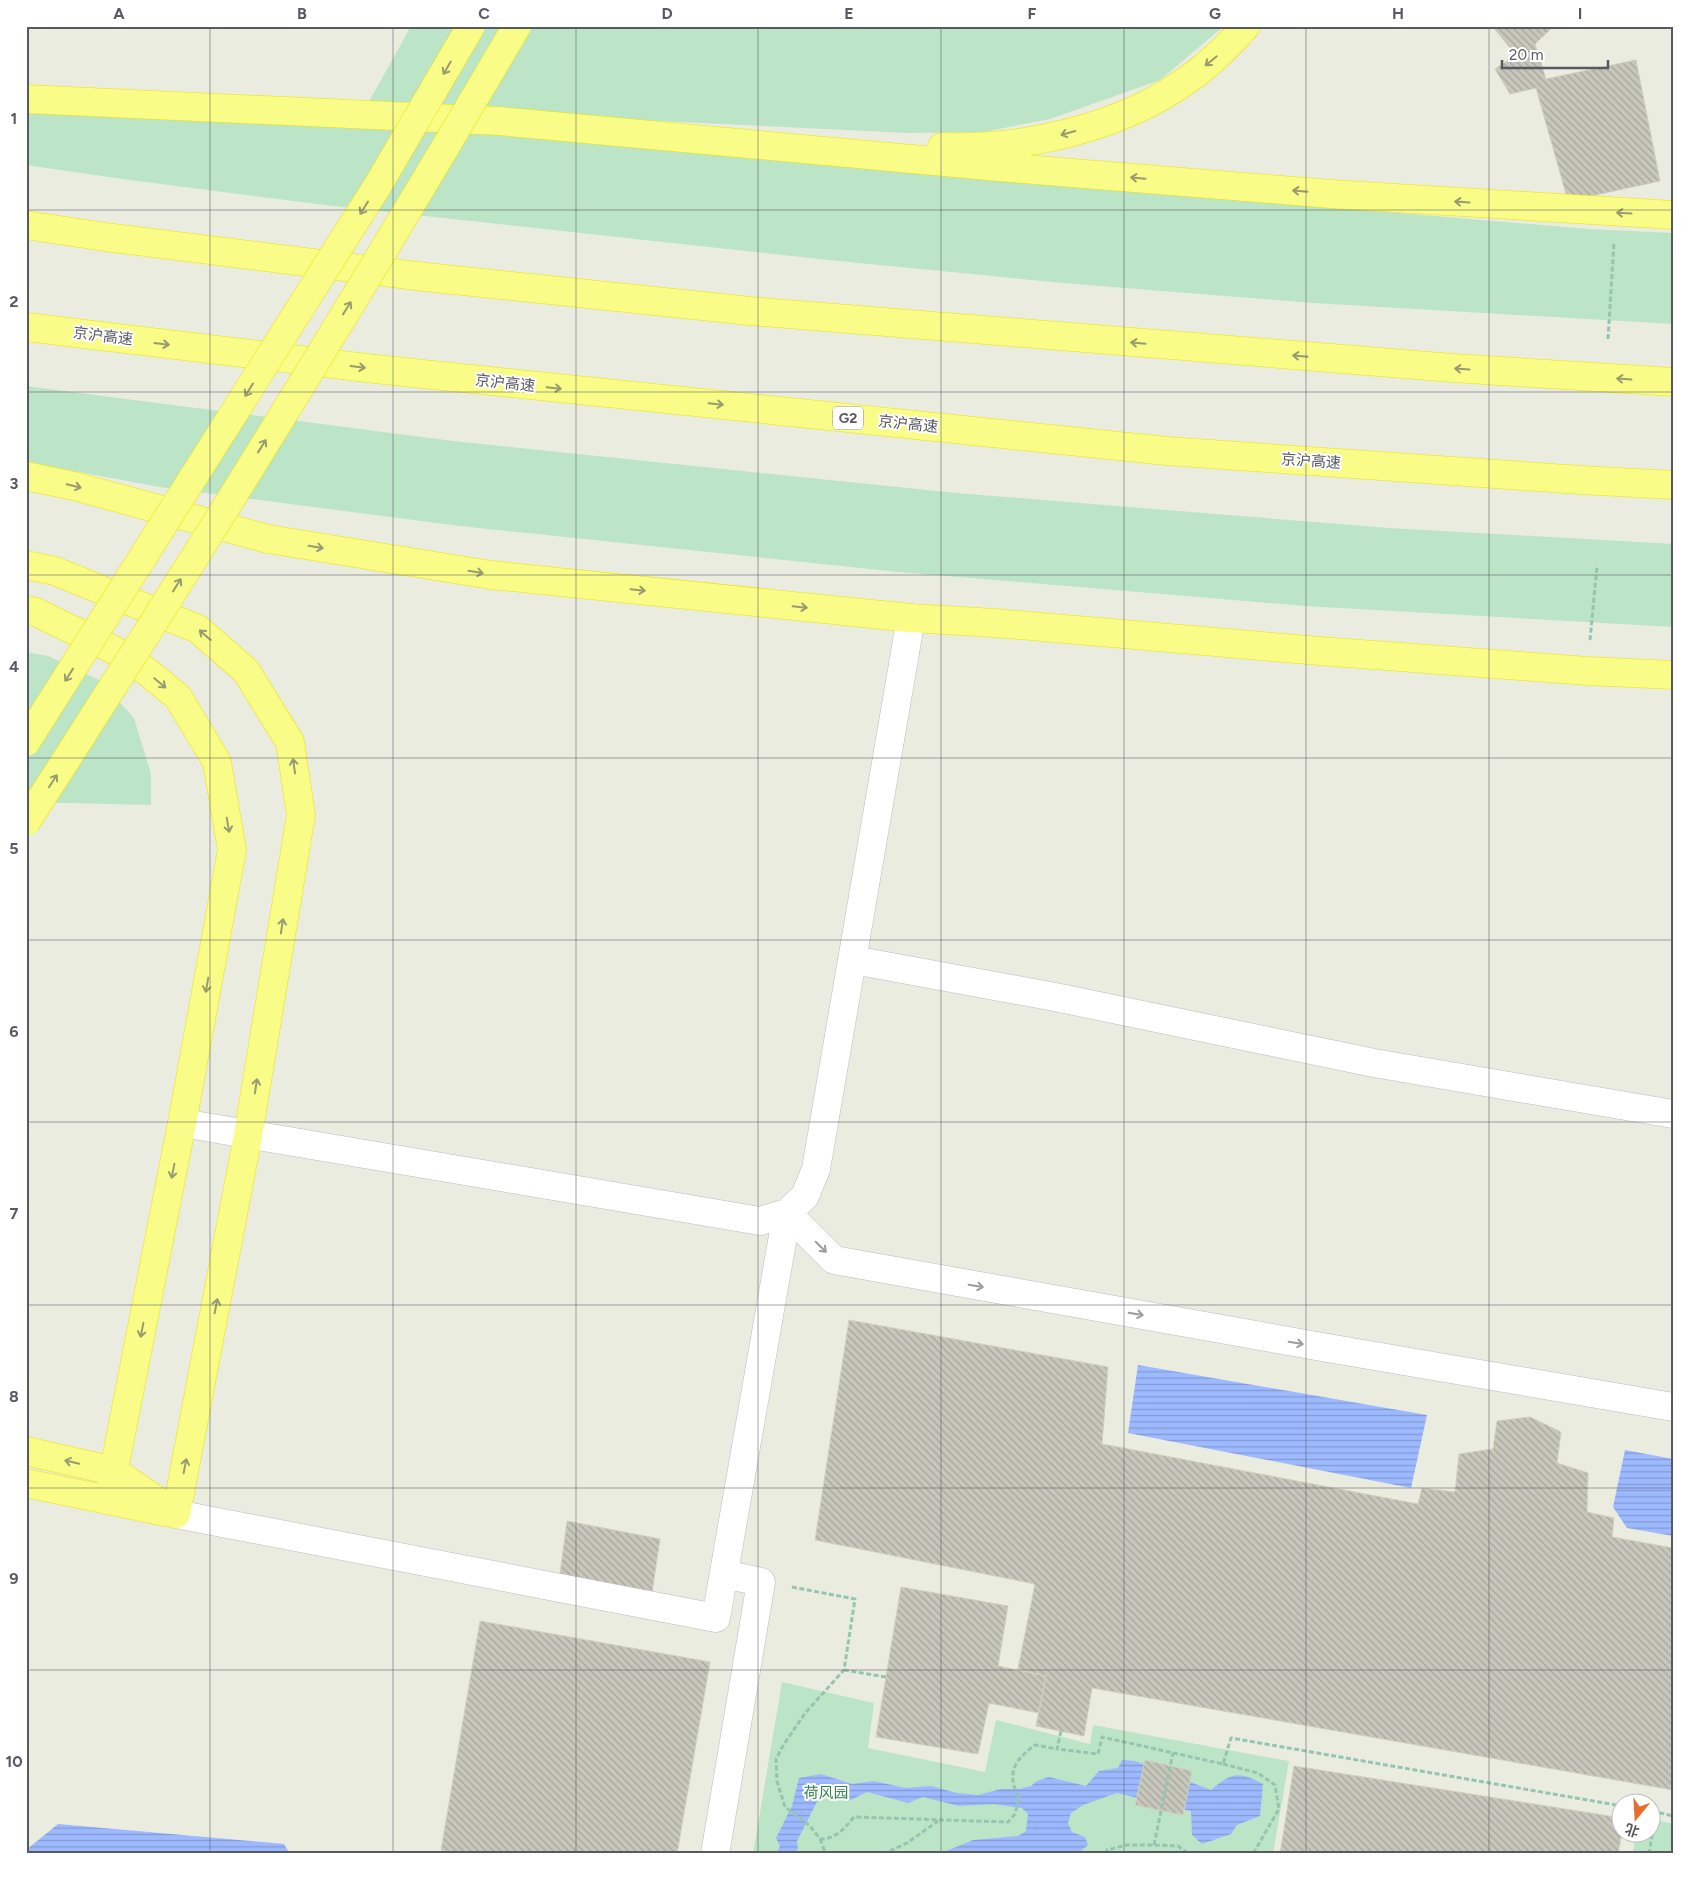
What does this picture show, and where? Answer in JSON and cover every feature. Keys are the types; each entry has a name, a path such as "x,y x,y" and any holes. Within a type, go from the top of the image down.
{"highway":[{"path":"26,742 373,194 472,26"},
{"path":"26,822 110,692 419,192 517,26"},
{"path":"710,140 951,148 1049,138 1102,123 1144,105 1187,81 1218,56 1246,26"},
{"path":"26,99 499,121 1009,168 1311,192 1673,215"},
{"path":"26,225 105,237 425,277 750,311 1443,367 1673,382"},
{"name":"京沪高速","path":"26,327 375,370 1167,451 1673,485"},
{"path":"26,476 74,486 268,539 491,575 911,618 1588,671 1673,675"},
{"path":"26,565 56,571 198,629 246,672 290,742 301,815 248,1134 176,1514"},
{"path":"26,610 36,612 130,658 178,697 217,762 232,850 182,1123 108,1500"},
{"path":"26,1451 114,1471 176,1514"},
{"path":"26,1483 176,1514"}],"street":[{"path":"182,1123 760,1221 787,1213 805,1196 816,1169 911,618"},
{"path":"853,960 1055,997 1374,1063 1673,1114"},
{"path":"787,1213 834,1260 1673,1407"},
{"path":"176,1514 548,1584 716,1618 787,1213"},
{"path":"715,1854 761,1582 724,1574"}],"path":[{"path":"1608,339 1616,212"},
{"path":"1588,671 1597,566"},
{"path":"761,1582 855,1599 844,1670 806,1712 784,1744 776,1760 777,1781 785,1807 810,1826 820,1839 826,1854"},
{"path":"844,1670 886,1677"},
{"path":"1058,1748 1061,1731"},
{"path":"820,1839 830,1839 843,1830 854,1818 1008,1822 1014,1814 1019,1798 1012,1785 1016,1763 1035,1746 1098,1754 1102,1737 1258,1773 1275,1786 1279,1809 1253,1854"},
{"path":"1223,1764 1231,1738 1612,1804"},
{"path":"1154,1845 1173,1753"},
{"path":"883,1854 907,1843 938,1821"},
{"path":"1106,1854 1107,1850 1127,1845 1178,1846 1189,1854"}],"green space":[{"path":"411,26 1224,26 1160,80 1050,119 983,132 908,133 366,107"},
{"path":"26,107 491,132 811,164 1589,229 1673,233 1673,324 1314,303 1063,283 829,260 333,206 130,180 26,165"},
{"path":"26,386 453,441 956,493 1389,528 1673,544 1673,627 1305,606 899,572 460,526 159,487 26,462"},
{"path":"26,652 48,656 99,680 134,718 151,774 151,805 26,802"},
{"name":"荷风园","path":"782,1682 874,1703 868,1748 985,1772 996,1720 1090,1744 1093,1725 1289,1761 1273,1854 753,1854"},
{"path":"1662,1821 1673,1824 1673,1854 1633,1854 1634,1842 1662,1842"}],"water":[{"path":"1138,1365 1427,1415 1411,1488 1128,1433"},
{"path":"1625,1450 1673,1459 1673,1536 1627,1528 1613,1507"},
{"path":"1122,1760 1135,1761 1211,1790 1230,1777 1242,1775 1248,1777 1263,1784 1260,1816 1237,1825 1231,1834 1202,1844 1192,1835 1191,1811 1117,1793 1083,1805 1071,1813 1068,1823 1072,1832 1085,1837 1088,1845 1082,1850 1082,1854 939,1854 973,1840 1018,1836 1026,1831 1028,1814 1022,1808 993,1804 959,1806 923,1797 908,1803 867,1792 851,1800 834,1791 822,1792 797,1841 798,1849 792,1854 776,1854 780,1846 776,1838 792,1806 799,1778 821,1774 852,1784 874,1781 905,1788 931,1786 957,1793 978,1795 1001,1789 1019,1789 1031,1786 1037,1781 1049,1777 1086,1786 1099,1771 1118,1768"},
{"path":"58,1824 284,1844 290,1854 26,1854 26,1850"}],"building":[{"path":"1492,26 1554,26 1535,44 1546,79 1636,60 1660,181 1568,201 1536,88 1510,94 1495,69 1516,55"},
{"path":"849,1320 1108,1367 1102,1444 1418,1504 1422,1488 1455,1492 1459,1454 1493,1449 1497,1421 1530,1417 1561,1432 1557,1463 1588,1473 1587,1512 1614,1518 1612,1537 1673,1548 1673,1790 1092,1688 1084,1736 1036,1726 1046,1676 1018,1669 1035,1584 815,1540"},
{"path":"567,1521 660,1539 652,1593 560,1574"},
{"path":"901,1587 1008,1606 998,1666 1046,1676 1039,1713 989,1703 978,1754 876,1737"},
{"path":"480,1621 710,1662 677,1854 460,1854 441,1850"},
{"path":"1145,1760 1192,1771 1183,1815 1135,1805"},
{"path":"1294,1766 1612,1816 1612,1842 1620,1842 1618,1854 1280,1854"}]}
